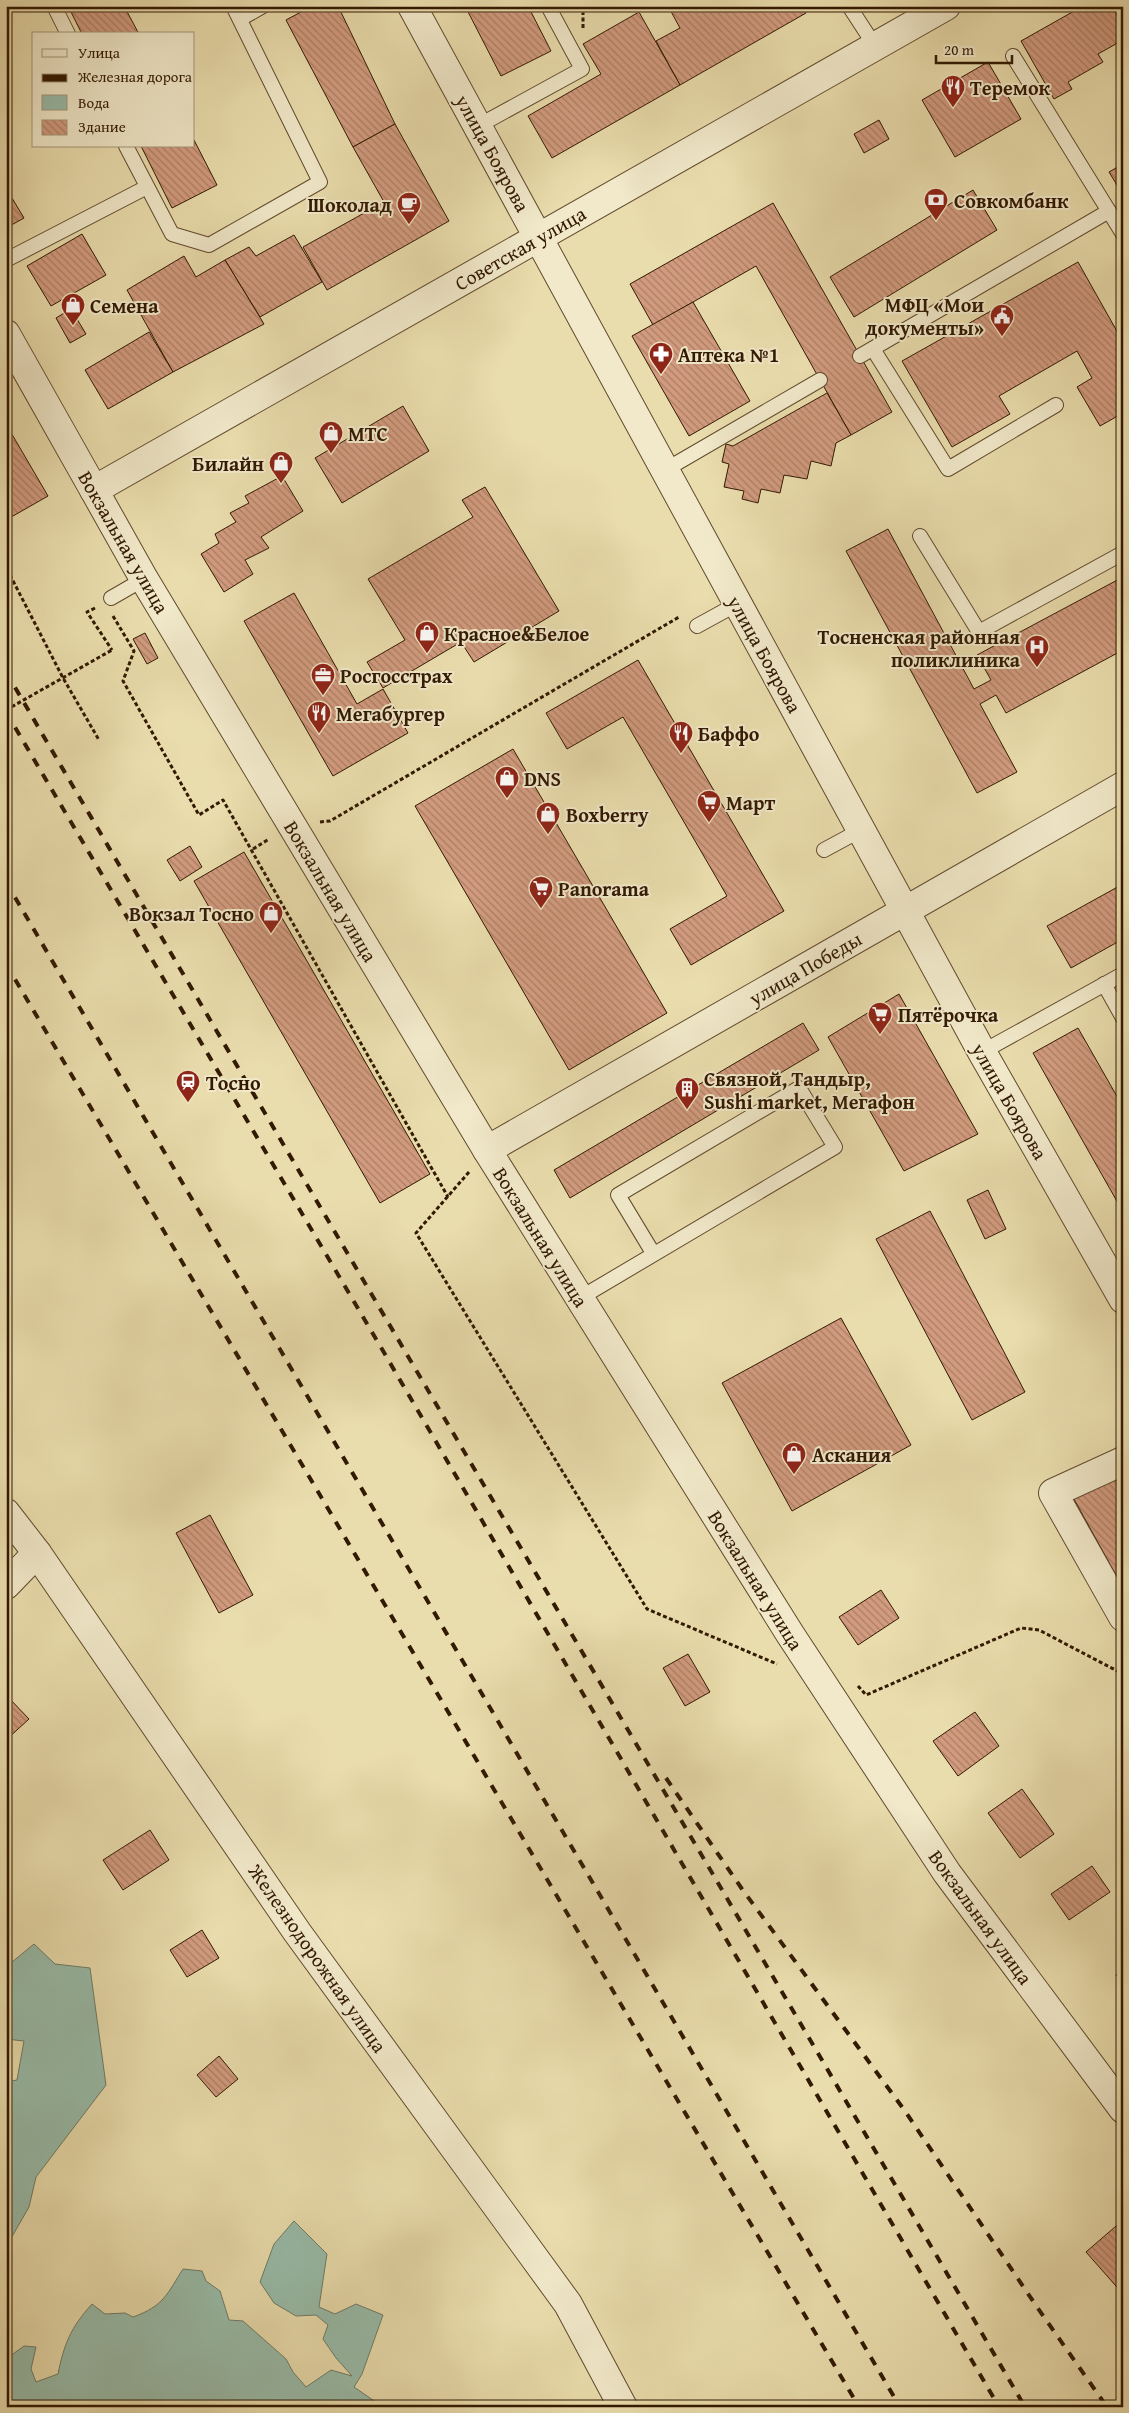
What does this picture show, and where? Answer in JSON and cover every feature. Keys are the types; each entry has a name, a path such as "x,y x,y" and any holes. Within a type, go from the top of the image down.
{"street":[{"name":"улица Боярова","path":"412,6 982,1052 1123,1299"},
{"name":"Советская улица","path":"94,490 946,6"},
{"name":"Вокзальная улица","path":"6,334 144,579 290,824 487,1150 790,1634 942,1865 1123,2109"},
{"name":"улица Победы","path":"487,1150 1123,786"},
{"path":"1123,1461 1053,1493 1123,1617"},
{"name":"Железнодорожная улица","path":"6,1513 37,1553 297,1932 568,2304 623,2407"},
{"path":"6,1585 37,1553"}],"lane":[{"path":"54,6 67,32"},
{"path":"127,148 172,234 209,244 320,182 233,6"},
{"path":"240,19 263,6"},
{"path":"478,126 582,69 548,6"},
{"path":"849,6 875,46"},
{"path":"1013,56 1123,234"},
{"path":"6,260 147,186"},
{"path":"860,356 1109,211"},
{"path":"873,348 948,469 1056,405"},
{"path":"665,470 820,380"},
{"path":"920,536 979,632 1123,553"},
{"path":"110,604 144,579"},
{"path":"697,626 737,604"},
{"path":"824,850 861,830"},
{"path":"982,1052 1123,974"},
{"path":"1104,984 1123,1018"},
{"path":"580,1298 653,1253 835,1147 799,1088 618,1195 653,1253"}],"path":[{"path":"10,575 99,740"},
{"path":"110,604 134,650 122,681 199,815 223,800 253,849 448,1197"},
{"path":"6,710 112,650 87,612"},
{"path":"253,849 290,824 330,821 687,612"}],"water":[{"path":"34,1944 55,1964 90,1968 106,2085 36,2177 29,2207 6,2247 6,2082 17,2080 24,2041 6,2039 6,1967"},
{"path":"294,2221 327,2254 319,2307 335,2314 356,2304 383,2315 362,2374 354,2387 383,2407 6,2407 6,2359 24,2346 36,2347 31,2369 36,2382 58,2374 69,2336 92,2304 105,2314 125,2313 133,2317 158,2304 183,2269 202,2271 206,2281 220,2291 229,2320 243,2321 286,2359 293,2372 306,2387 331,2370 352,2376 323,2339 328,2325 316,2315 296,2316 274,2303 260,2282 274,2244"}],"building":[{"path":"68,6 124,6 138,32 81,32"},
{"path":"312,6 338,6 395,124 353,147 286,20"},
{"path":"465,6 528,6 551,51 501,76"},
{"path":"668,6 802,6 806,13 680,85 656,41 680,28"},
{"path":"1083,6 1112,6 1123,26 1123,40 1098,54 1103,62 1068,82 1072,89 1054,99 1021,41"},
{"path":"639,12 680,85 552,158 528,116 601,74 583,44"},
{"path":"988,62 1021,119 955,157 922,100"},
{"path":"879,120 889,139 864,153 854,134"},
{"path":"395,124 449,221 327,290 303,247 384,202 353,147"},
{"path":"195,142 217,185 172,208 142,148 195,148"},
{"path":"1123,164 1123,195 1109,172"},
{"path":"6,188 24,218 6,228"},
{"path":"973,190 997,230 854,317 830,277"},
{"path":"773,203 892,412 851,435 756,266 653,325 630,284"},
{"path":"82,234 106,275 51,306 27,266"},
{"path":"294,235 322,282 260,317 225,260 249,247 256,256"},
{"path":"184,256 196,277 225,260 264,324 173,372 127,290"},
{"path":"1078,262 1123,342 1123,413 1100,426 1077,387 1092,378 1077,351 999,396 1010,414 952,447 902,361"},
{"path":"693,302 750,401 689,436 632,336"},
{"path":"71,309 86,334 70,343 56,318"},
{"path":"149,332 173,372 108,409 85,370"},
{"path":"827,393 851,435 836,443 831,466 811,461 807,479 784,475 780,493 761,489 758,503 742,499 744,491 724,487 729,464 722,462 726,444 733,446"},
{"path":"403,406 429,451 342,503 315,458"},
{"path":"6,424 48,496 6,520"},
{"path":"282,476 303,511 261,537 269,548 245,560 253,574 224,592 201,554 219,543 215,534 236,522 230,513 249,503 245,496"},
{"path":"485,487 559,611 474,662 461,642 383,688 367,662 405,640 368,579 473,517 462,500"},
{"name":"Тосненская районная поликлиника","path":"888,529 974,689 991,680 977,655 1123,577 1123,650 1006,713 996,695 980,704 1017,772 977,793 846,551"},
{"path":"294,593 357,704 383,689 408,733 333,776 244,621"},
{"path":"145,633 158,658 147,664 133,639"},
{"name":"Март","path":"638,660 784,911 691,965 670,929 727,896 623,717 567,749 546,713"},
{"name":"Panorama","path":"513,749 667,1013 569,1070 415,806"},
{"path":"190,846 202,867 180,881 167,860"},
{"name":"Тосно","path":"244,852 430,1174 380,1203 194,881"},
{"path":"1123,884 1123,939 1071,968 1047,926"},
{"path":"899,994 978,1134 904,1171 828,1037"},
{"name":"Связной, Тандыр, Sushi market, Мегафон","path":"803,1023 819,1050 570,1198 554,1170"},
{"path":"1078,1028 1123,1107 1123,1212 1033,1053"},
{"path":"988,1190 1006,1229 985,1239 967,1200"},
{"path":"930,1211 1025,1392 972,1420 876,1239"},
{"path":"841,1318 911,1445 792,1511 722,1383"},
{"path":"1114,1468 1123,1484 1123,1588 1069,1490"},
{"path":"210,1515 253,1595 219,1613 176,1533"},
{"path":"881,1590 899,1618 858,1645 839,1617"},
{"path":"688,1654 710,1692 685,1706 663,1668"},
{"path":"6,1695 29,1719 6,1740"},
{"path":"975,1712 999,1746 958,1776 933,1741"},
{"path":"1022,1789 1054,1834 1020,1858 988,1813"},
{"path":"150,1830 169,1860 123,1890 103,1860"},
{"path":"1092,1866 1110,1892 1069,1920 1051,1894"},
{"path":"202,1930 219,1958 187,1977 170,1950"},
{"path":"1123,1971 1123,1984 1116,1975"},
{"path":"219,2056 238,2079 216,2097 197,2075"},
{"path":"1123,2220 1123,2294 1086,2252"}],"railway":[{"path":"6,672 1025,2407"},
{"path":"6,712 386,1356 999,2407"},
{"path":"6,882 900,2407"},
{"path":"6,964 859,2407"},
{"path":"666,1778 742,1889 905,2111 1107,2407"}],"place":[{"name":"Теремок","path":"953,108"},
{"name":"Совкомбанк","path":"936,221"},
{"name":"Шоколад","path":"409,225"},
{"name":"Семена","path":"73,326"},
{"name":"МФЦ «Мои документы»","path":"1002,337"},
{"name":"Аптека №1","path":"661,375"},
{"name":"МТС","path":"331,454"},
{"name":"Билайн","path":"281,484"},
{"name":"Красное&Белое","path":"427,654"},
{"name":"Тосненская районная поликлиника","path":"1037,668"},
{"name":"Росгосстрах","path":"323,696"},
{"name":"Мегабургер","path":"319,734"},
{"name":"Баффо","path":"681,754"},
{"name":"DNS","path":"507,799"},
{"name":"Март","path":"709,823"},
{"name":"Boxberry","path":"548,835"},
{"name":"Panorama","path":"541,909"},
{"name":"Вокзал Тосно","path":"271,934"},
{"name":"Пятёрочка","path":"880,1035"},
{"name":"Тосно","path":"188,1103"},
{"name":"Связной, Тандыр, Sushi market, Мегафон","path":"687,1110"},
{"name":"Аскания","path":"794,1475"}]}
